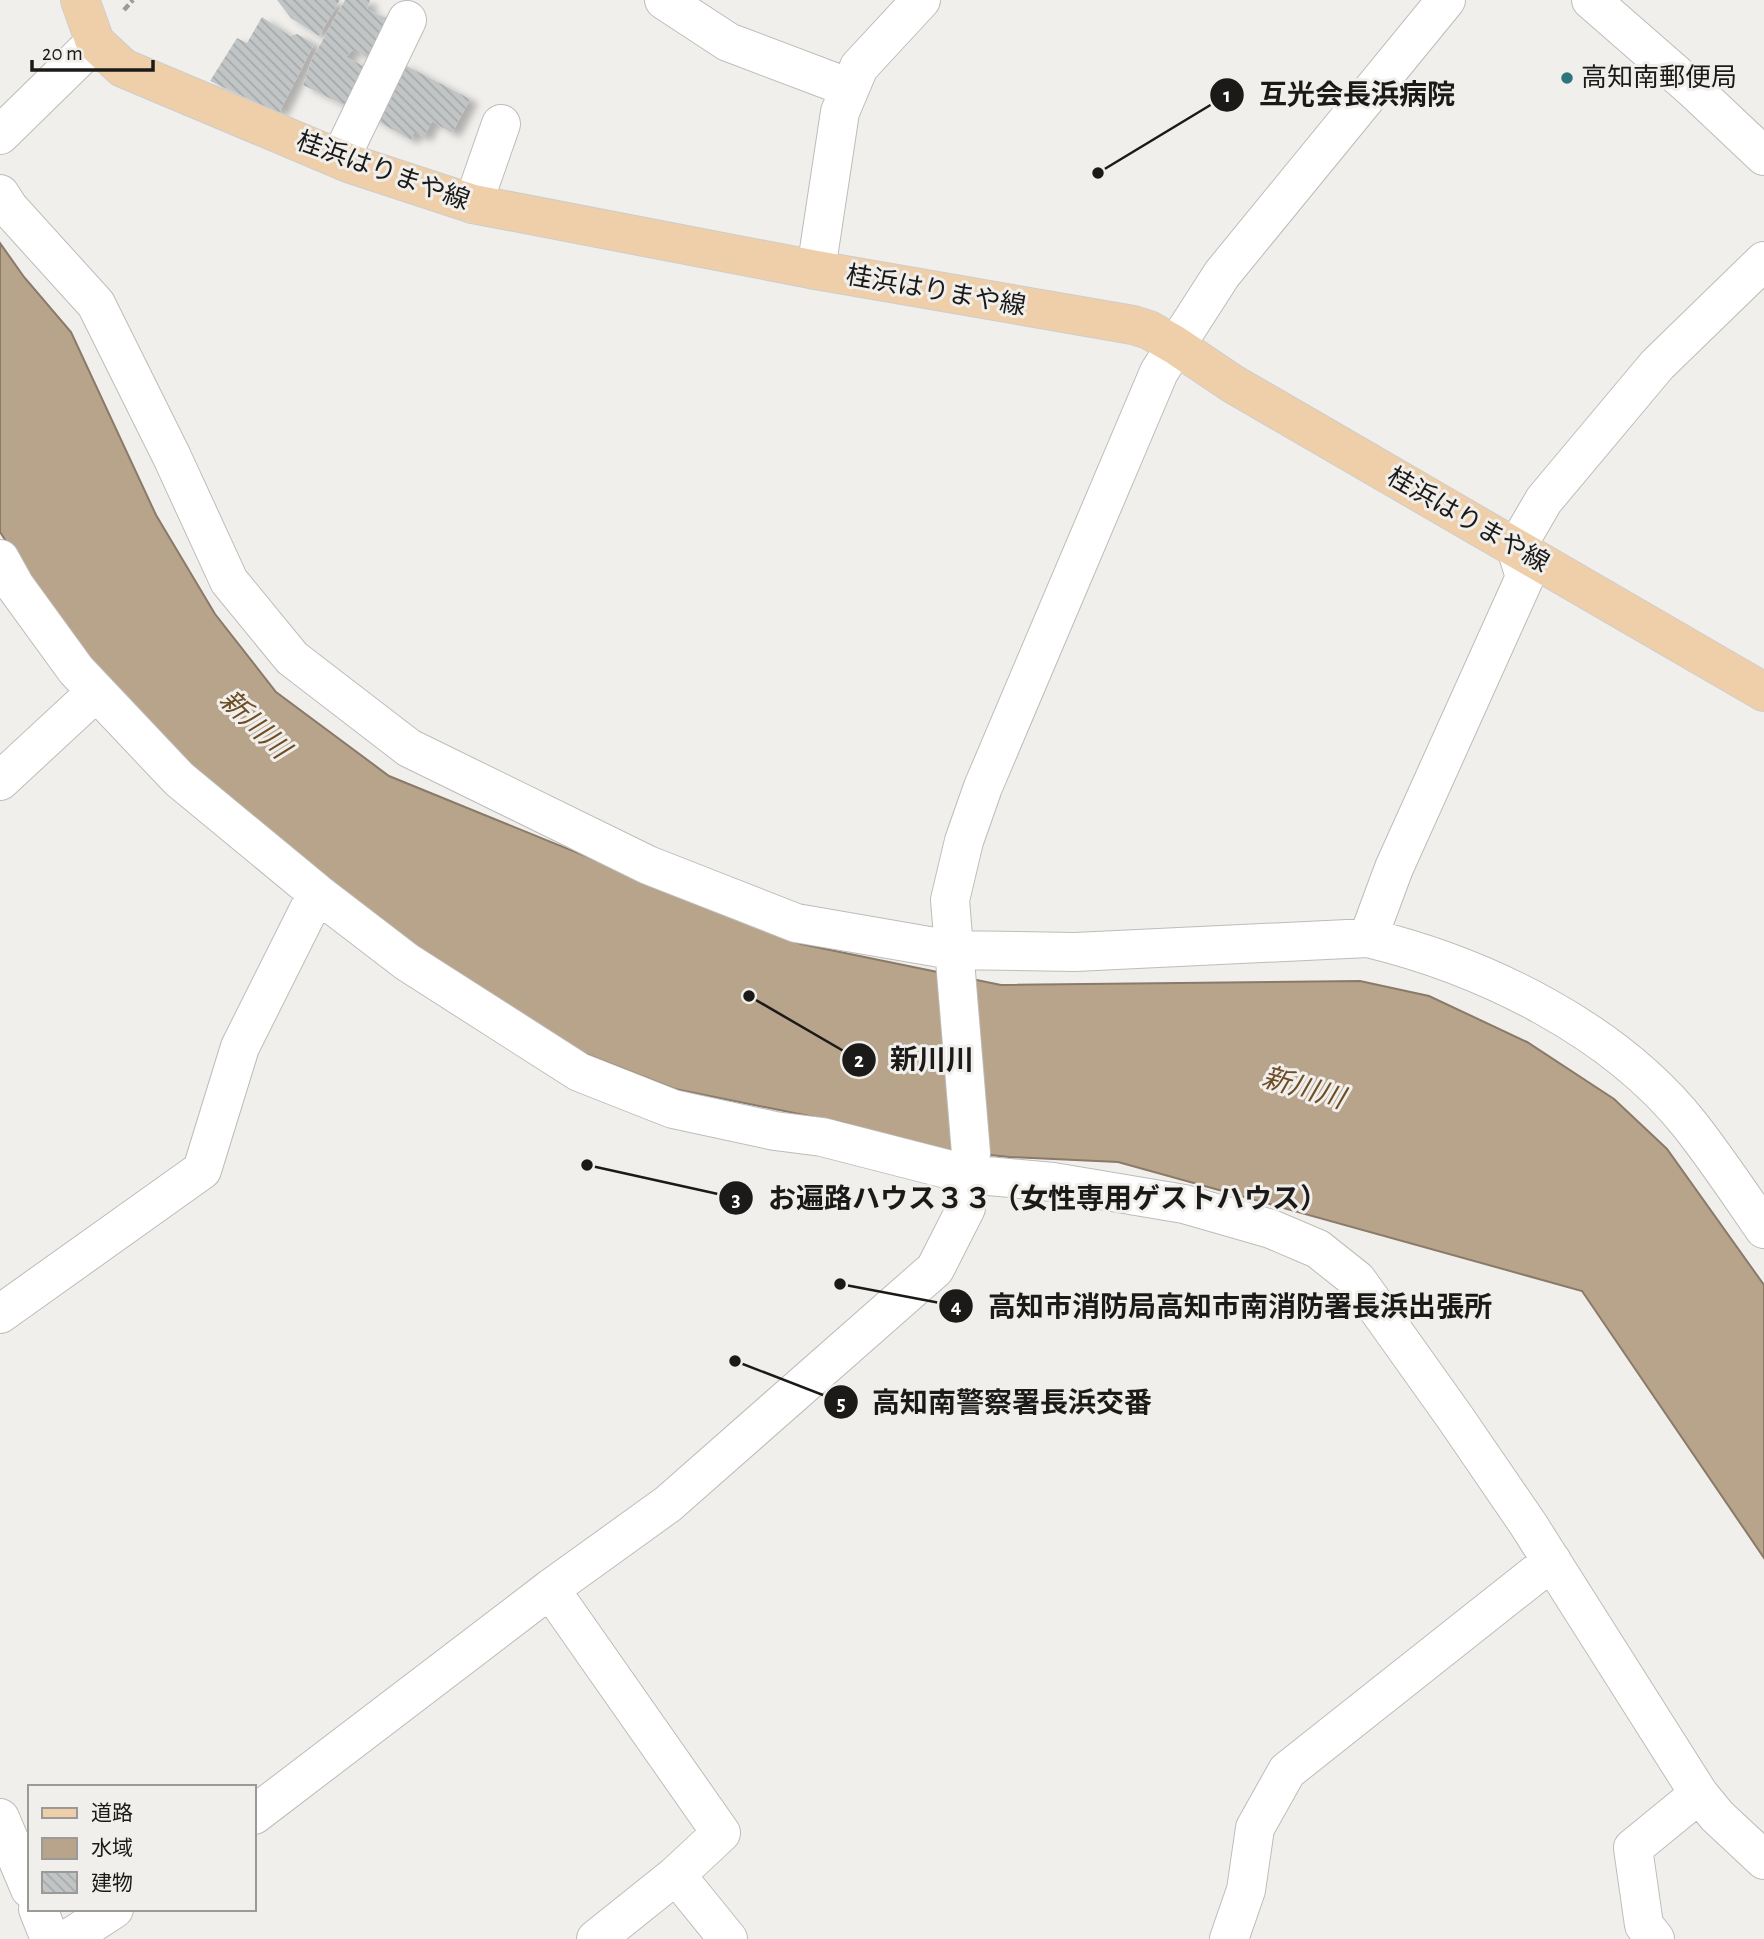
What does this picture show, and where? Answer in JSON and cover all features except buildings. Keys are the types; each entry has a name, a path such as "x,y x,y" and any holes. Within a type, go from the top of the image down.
{"main road":[{"name":"桂浜はりまや線","path":"80,0 95,42 124,68 340,159 473,204 1149,330 1233,384 1764,692"}],"street":[{"path":"664,0 728,42 839,84 848,90"},
{"path":"816,270 839,112 859,67 921,0"},
{"path":"1591,0 1693,89 1764,156"},
{"path":"256,1813 550,1590 668,1504 935,1269 966,1208 969,1164 950,901 964,841 983,787 1159,372 1222,274 1443,1"},
{"path":"340,159 407,20"},
{"path":"0,135 95,42"},
{"path":"473,204 501,124"},
{"path":"0,194 9,208 96,304 172,457 229,581 292,659 409,748 648,865 796,923 955,958 1368,937 1412,948 1479,975 1537,1003 1576,1025 1618,1055 1689,1123 1764,1229"},
{"path":"1368,937 1394,868 1525,577 1516,548 1544,500 1657,365 1764,261"},
{"path":"0,559 23,597 76,670 179,779 317,893 408,962 579,1072 673,1109 775,1131 1184,1204 1272,1229 1318,1249 1357,1280 1461,1427 1552,1561 1699,1794 1764,1860"},
{"path":"0,781 96,692"},
{"path":"0,1314 202,1170 240,1047 317,893"},
{"path":"1229,1939 1246,1889 1255,1828 1287,1771 1552,1561"},
{"path":"550,1590 721,1833 676,1875 596,1939"},
{"path":"1655,1939 1644,1925 1633,1848 1699,1794"},
{"path":"0,1818 28,1884"},
{"path":"676,1875 729,1939"},
{"path":"39,1911 50,1939"},
{"path":"68,1939 111,1911"}],"water":[{"path":"0,243 24,277 71,332 156,515 215,614 276,692 389,776 801,944 1001,985 1360,981 1429,996 1527,1042 1614,1099 1667,1149 1764,1285 1764,1558 1582,1291 1118,1162 1009,1157 923,1148 844,1123 675,1089 570,1048 388,928 169,756 89,669 0,532"}],"place":[{"name":"高知南郵便局","path":"1567,78"},
{"name":"互光会長浜病院","path":"1098,173"},
{"name":"新川川","path":"749,996"},
{"name":"お遍路ハウス３３（女性専用ゲストハウス）","path":"587,1165"},
{"name":"高知市消防局高知市南消防署長浜出張所","path":"840,1284"},
{"name":"高知南警察署長浜交番","path":"735,1361"}]}
